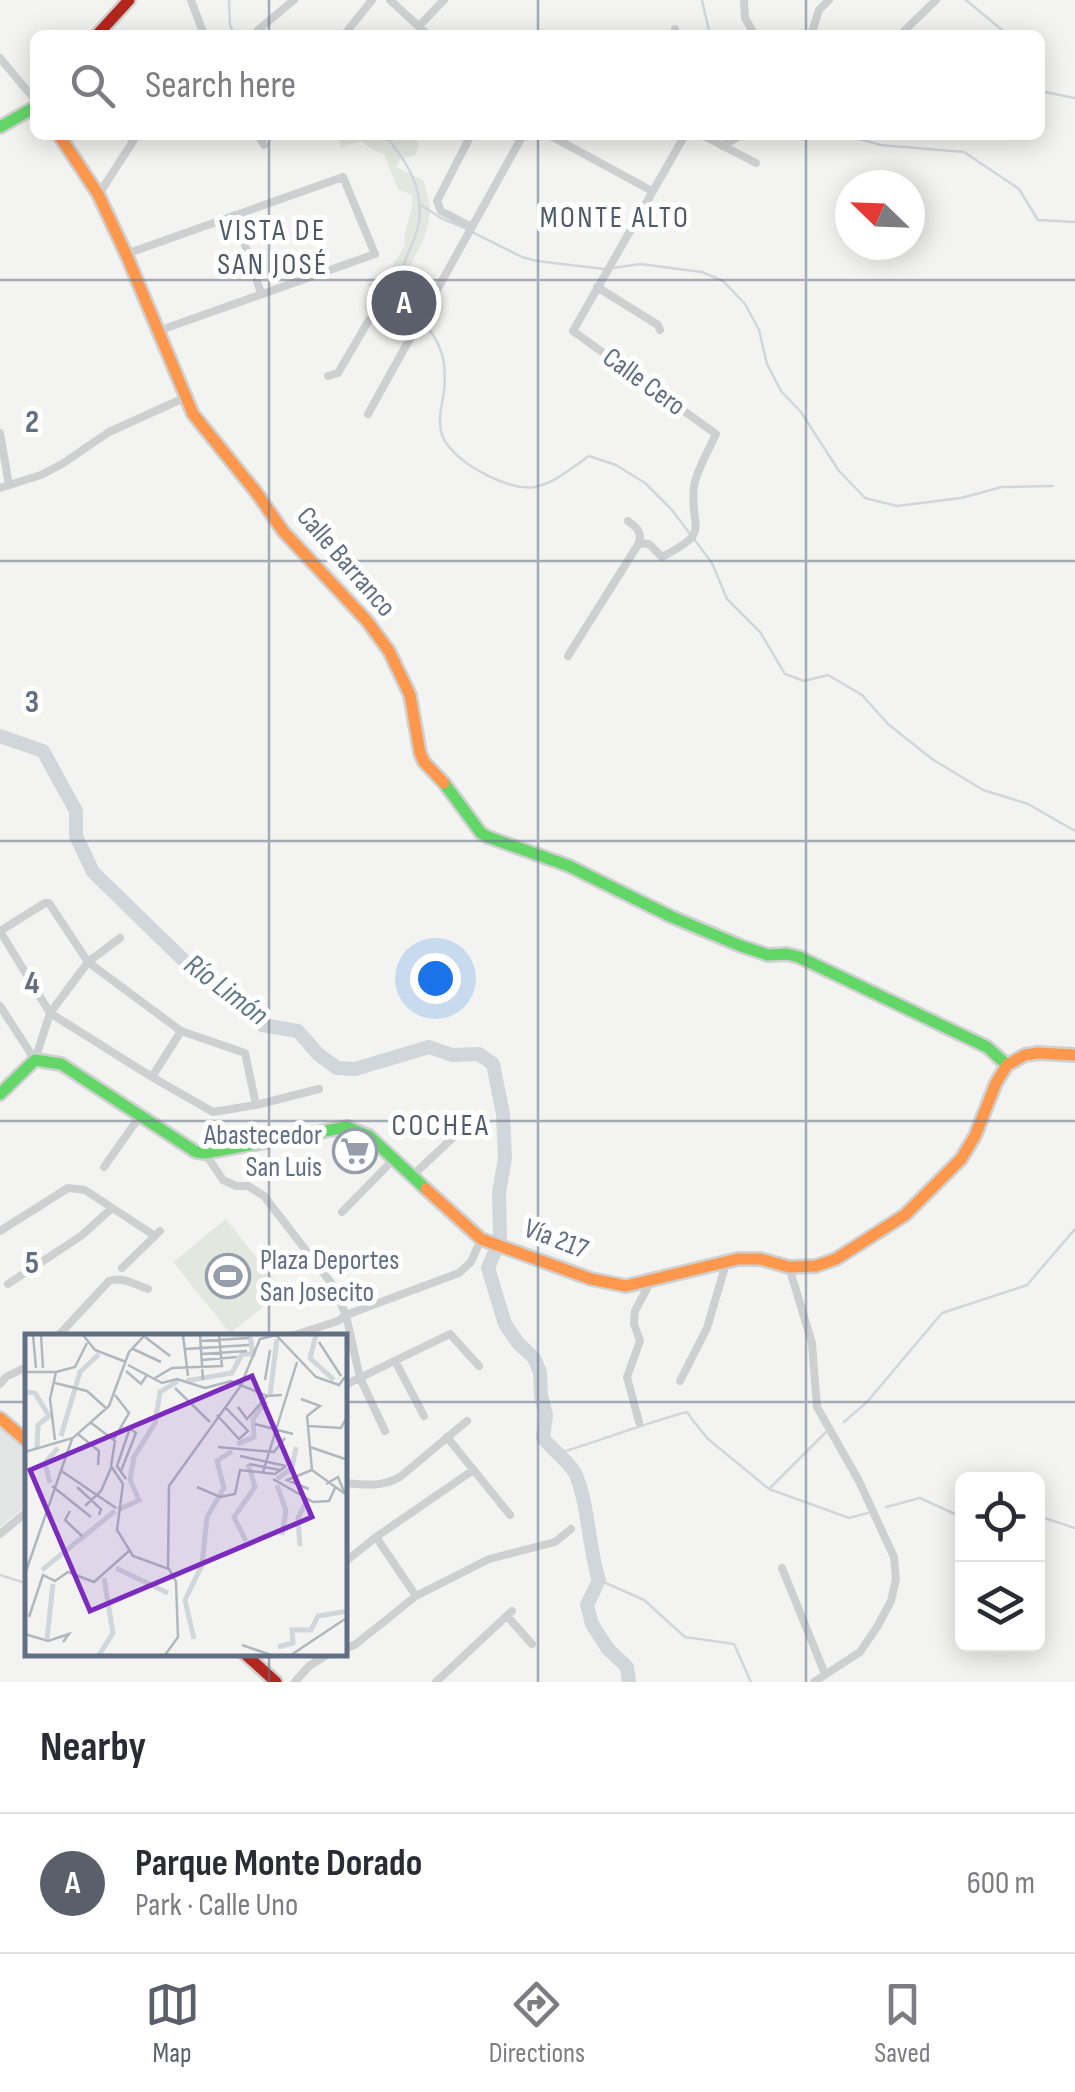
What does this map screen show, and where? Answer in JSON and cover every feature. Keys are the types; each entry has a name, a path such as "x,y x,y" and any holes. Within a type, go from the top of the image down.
{"street":[{"path":"102,30 129,0"},
{"path":"191,0 202,30"},
{"path":"258,30 294,0"},
{"path":"348,30 372,0"},
{"path":"390,0 423,30"},
{"path":"419,26 444,0"},
{"path":"744,0 752,30"},
{"path":"813,30 819,10 830,0"},
{"path":"905,30 936,0"},
{"path":"0,58 30,97"},
{"path":"0,126 30,107"},
{"name":"Calle Barranco","path":"62,140 98,194 193,414 283,531 389,652 410,696 424,762 436,772 481,833 570,866 725,940 768,954 799,957 987,1047 1007,1065"},
{"path":"98,194 134,140"},
{"path":"261,140 264,146"},
{"path":"468,140 437,202 442,212 472,227"},
{"path":"368,414 520,140"},
{"path":"559,140 652,191"},
{"path":"660,330 658,325 597,287 682,140"},
{"path":"711,140 756,163"},
{"path":"722,146 732,140"},
{"path":"126,254 343,177 375,254 158,331"},
{"path":"235,214 261,293"},
{"name":"Calle Cero","path":"597,287 572,331 716,434 694,482 697,522 693,537 662,557 649,544 639,544"},
{"path":"328,376 338,372 369,320 380,318 413,334"},
{"path":"0,434 5,487 41,475 109,432 186,397"},
{"path":"568,656 639,544 639,530 628,521"},
{"path":"256,1105 245,1053 181,1031 88,962 49,903 0,931 50,1013 216,1113 256,1105 319,1089"},
{"path":"0,1094 34,1060 50,1013 88,962 120,938"},
{"path":"0,1006 34,1060 61,1064 196,1152 205,1153 222,1180 248,1186 264,1196 332,1284 346,1316 360,1378 385,1431"},
{"path":"152,1077 181,1031"},
{"path":"1007,1065 1025,1055 1075,1055"},
{"name":"Vía 217","path":"205,1153 348,1127 368,1136 481,1239 610,1284 626,1286 727,1260 760,1259 788,1267 816,1266 836,1259 905,1215 961,1159 1007,1065"},
{"path":"104,1167 140,1116"},
{"path":"412,1177 461,1130"},
{"path":"342,1212 394,1159"},
{"path":"0,1231 68,1188 76,1187 157,1233 122,1268"},
{"path":"8,1284 81,1236 112,1208"},
{"path":"297,1334 459,1272 471,1262 481,1239"},
{"path":"680,1381 708,1328 727,1260"},
{"path":"788,1267 812,1342 817,1407 894,1556 896,1580 891,1601 860,1652 814,1682"},
{"path":"60,1334 114,1278 148,1289"},
{"path":"640,1422 627,1377 640,1341 634,1324 636,1311 652,1279"},
{"path":"348,1383 450,1334 479,1366"},
{"path":"395,1361 424,1416"},
{"path":"0,1384 25,1368"},
{"path":"0,1418 25,1439"},
{"path":"348,1484 374,1486 400,1477 467,1421"},
{"path":"447,1437 510,1515"},
{"path":"348,1560 472,1470"},
{"path":"0,1534 25,1513"},
{"path":"348,1648 416,1596 489,1559 555,1542 571,1530"},
{"path":"376,1538 416,1596"},
{"path":"782,1568 825,1674"},
{"path":"436,1682 510,1614 532,1644"},
{"path":"247,1657 276,1682"},
{"path":"295,1682 323,1657"}],"shaded area":[{"path":"339,140 416,140 419,145 415,156 401,158 396,167 423,180 429,206 427,228 406,278 433,293 412,328 376,313 385,295 377,294 367,284 386,277 405,245 412,195 398,189 384,154 361,141 340,148"},
{"name":"Plaza Deportes San Josecito","path":"226,1219 283,1291 230,1333 173,1262"},
{"path":"0,1426 25,1446 25,1507 0,1527"}],"waterway":[{"path":"229,0 232,30"},
{"path":"702,0 709,30"},
{"path":"966,0 1002,30"},
{"path":"1045,92 1075,98"},
{"path":"388,140 408,168 418,194 419,220 401,280 404,294 418,314"},
{"path":"864,140 880,145 964,152 1019,189 1038,220 1075,222"},
{"path":"421,205 467,229"},
{"path":"474,233 522,257 604,269"},
{"path":"612,268 640,264 702,272 723,281 745,304 759,330 767,364 781,391 801,412 839,471 865,498 897,506 961,498 1002,487 1053,486"},
{"path":"423,321 444,362 441,431 445,442 466,462 495,479 523,487 550,482 589,456 616,465 645,483 672,510 712,563 727,599 760,632 785,674 804,681 828,675 862,695 888,724 932,759 983,790 1028,804 1075,831"},
{"name":"Río Limón","path":"0,736 43,751 76,811 76,836 93,872 203,979 239,1003 262,1025 298,1031 337,1068 355,1069 429,1047 452,1055 479,1054 493,1064 503,1114 505,1158 499,1193 500,1238"},
{"path":"844,1422 867,1402 942,1313 1027,1285 1075,1229"},
{"name":"Río Limón","path":"496,1249 488,1268 505,1324 534,1358 540,1372 546,1415 543,1438 573,1469 580,1485 599,1580 587,1605 592,1624 608,1649 627,1667 629,1682"},
{"path":"556,1454 687,1412 690,1416"},
{"path":"691,1418 708,1439 769,1489 849,1518 868,1513"},
{"path":"769,1489 826,1432"},
{"path":"886,1507 920,1498 955,1514"},
{"path":"1045,1518 1075,1528"},
{"path":"0,1575 25,1583"},
{"path":"599,1580 644,1600 685,1637 734,1644 751,1682"}],"traffic: fast":[{"path":"0,127 30,110"},
{"path":"444,783 488,837 569,866 741,946 768,955 799,957 987,1047 1007,1065"},
{"path":"0,1094 35,1060 61,1064 196,1152 205,1153 347,1127 369,1136 426,1189"}],"traffic: slow":[{"path":"62,140 98,194 193,414 283,531 367,621 389,651 410,695 420,753 444,783"},
{"path":"426,1189 481,1239 591,1279 626,1286 738,1259 760,1259 789,1267 816,1266 836,1259 905,1215 961,1159 1007,1065 1038,1053 1075,1055"},
{"path":"0,1418 25,1439"}],"traffic: jam":[{"path":"102,30 129,0"},
{"path":"248,1657 276,1682"}],"place":[{"name":"Parque Monte Dorado","path":"404,303"},
{"name":"Abastecedor San Luis","path":"355,1151"},
{"name":"Plaza Deportes San Josecito","path":"228,1276"}],"district":[{"name":"MONTE ALTO","path":"615,218"},
{"name":"VISTA DE SAN JOSÉ","path":"273,248"},
{"name":"COCHEA","path":"441,1126"}]}
